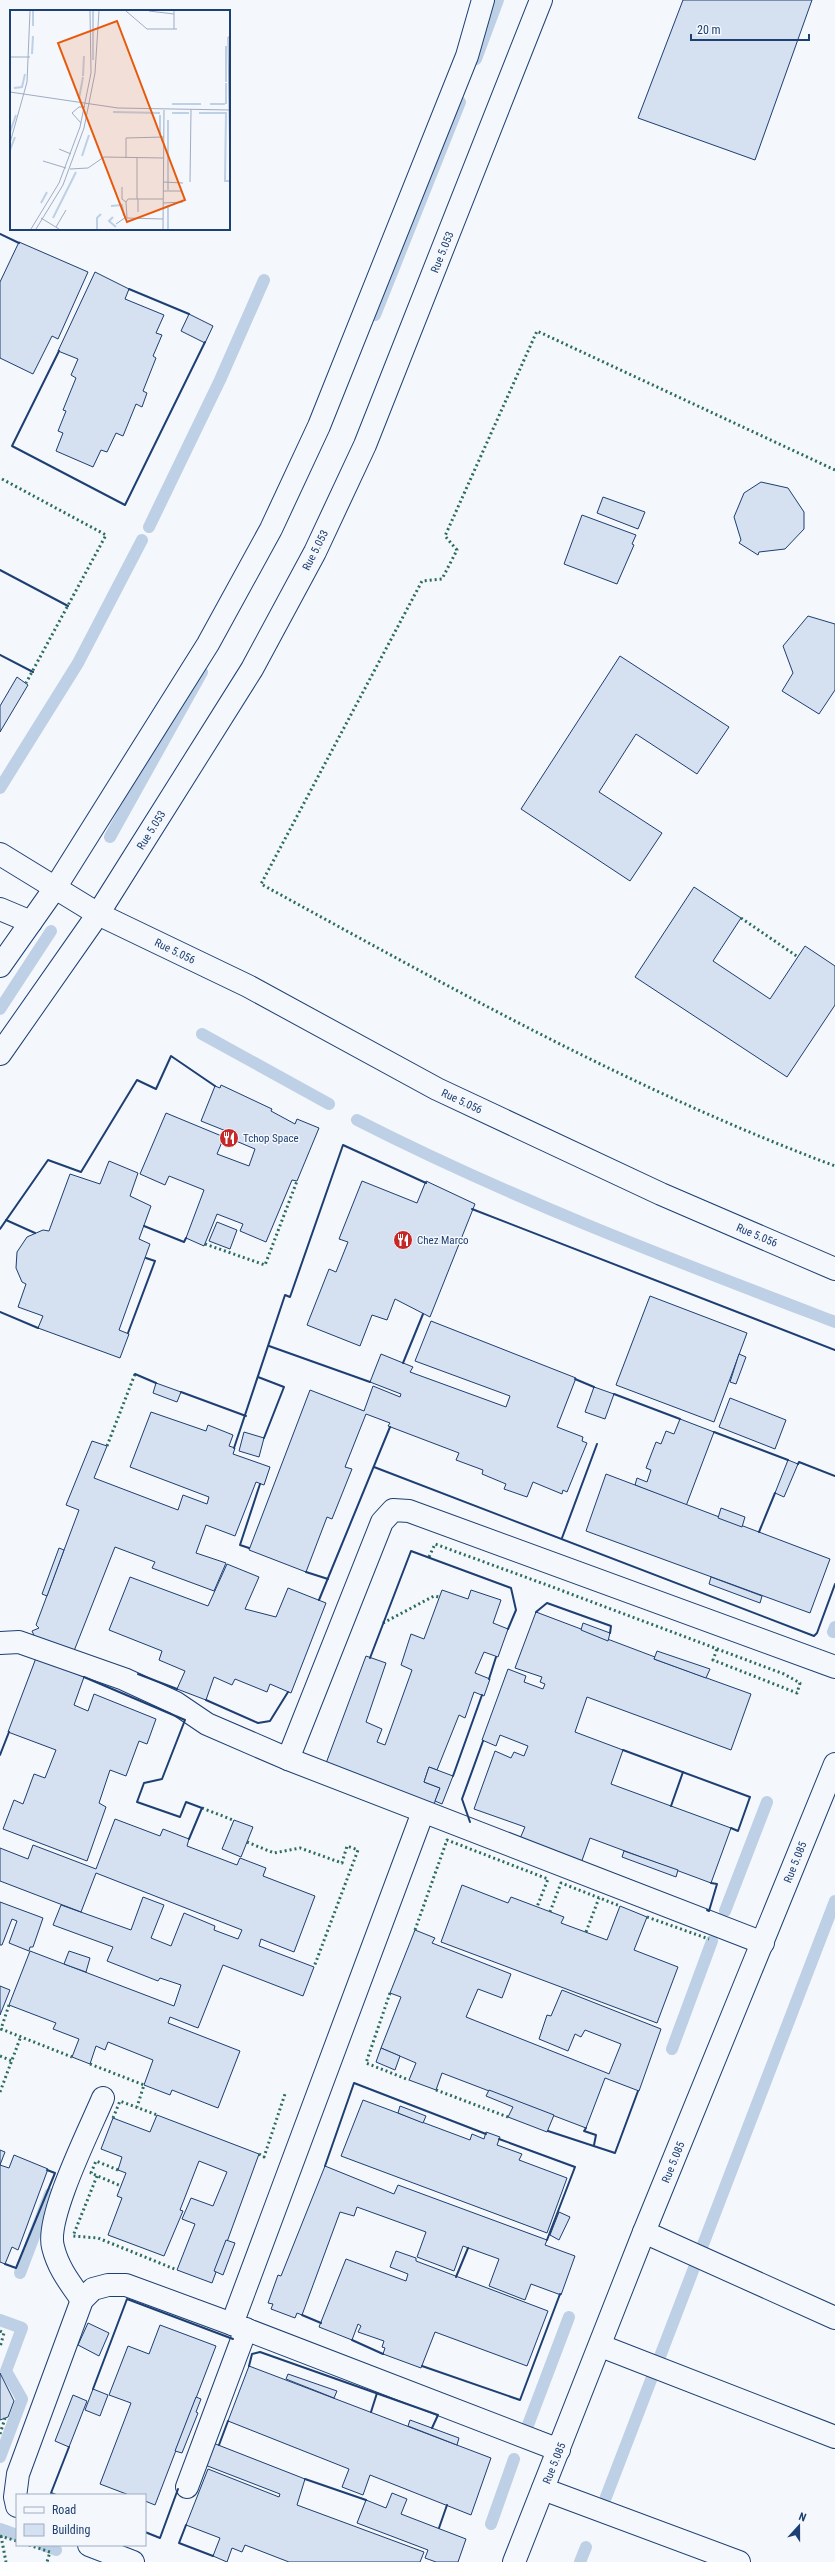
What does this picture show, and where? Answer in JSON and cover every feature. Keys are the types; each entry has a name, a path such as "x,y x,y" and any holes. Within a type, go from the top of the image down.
{"street":[{"path":"0,966 55,888 208,644 271,529 319,426 466,56 483,0"},
{"name":"Rue 5.053","path":"0,1054 98,914 252,669 315,552 365,445 542,0"},
{"name":"Rue 5.056","path":"0,854 98,914 248,986 437,1089 661,1194 835,1269"},
{"path":"0,909 31,922"},
{"path":"288,1759 382,1522 393,1510 409,1511 835,1667"},
{"path":"0,1643 19,1642 124,1679 176,1703 207,1724 288,1759 763,1943"},
{"name":"Rue 5.085","path":"514,2562 601,2346 644,2232 835,1764"},
{"path":"187,2487 239,2326 423,1812"},
{"path":"82,2300 61,2270 52,2245 56,2208 103,2098"},
{"path":"644,2232 835,2318"},
{"path":"11,2499 18,2474 82,2300 93,2289 108,2285 126,2285 239,2326 559,2450"},
{"path":"601,2346 835,2437"},
{"path":"543,2489 739,2562"},
{"path":"92,2546 134,2562"}],"building":[{"path":"683,0 812,0 755,160 638,118"},
{"path":"19,242 88,272 58,339 52,336 33,374 0,358 0,282"},
{"path":"95,272 129,289 125,299 164,315 156,333 162,335 153,356 156,358 143,391 147,393 142,407 136,404 123,436 116,433 107,452 101,450 93,467 56,451 63,433 58,431 66,411 63,410 76,378 71,375 78,359 58,351"},
{"path":"189,314 213,326 205,343 181,331"},
{"path":"761,482 788,488 804,512 804,529 785,549 759,552 758,555 739,543 741,540 734,517 744,493"},
{"path":"603,497 645,512 638,529 597,513"},
{"path":"582,515 636,535 632,544 634,545 617,584 564,564"},
{"path":"808,616 835,624 835,690 819,714 782,691 793,673 783,646"},
{"path":"620,656 729,727 697,774 636,734 599,792 662,833 630,881 521,809"},
{"path":"17,677 28,685 0,732 0,706"},
{"path":"694,887 741,918 713,961 770,999 805,946 835,966 835,1005 787,1077 635,977"},
{"path":"221,1085 272,1109 271,1111 295,1124 297,1119 319,1128 297,1181 292,1180 266,1242 240,1231 243,1224 217,1214 204,1246 186,1238 204,1190 169,1176 165,1185 140,1174 166,1113 224,1137 217,1154 249,1166 255,1149 224,1136 226,1131 201,1121 215,1086 220,1088"},
{"path":"109,1161 138,1173 130,1196 151,1206 139,1239 150,1244 119,1330 129,1334 120,1358 38,1328 43,1316 18,1307 26,1284 22,1282 16,1268 17,1252 27,1237 43,1230 49,1231 70,1174 100,1184"},
{"path":"362,1181 417,1203 426,1181 475,1204 430,1317 395,1299 387,1320 372,1315 360,1346 307,1325 329,1269 336,1272 348,1242 339,1239"},
{"path":"217,1222 237,1230 230,1249 209,1241"},
{"path":"650,1296 747,1333 714,1422 616,1385"},
{"path":"431,1321 576,1378 557,1427 583,1437 582,1441 587,1443 567,1492 563,1490 562,1494 533,1482 527,1497 504,1489 506,1484 482,1474 483,1470 456,1460 459,1453 388,1426 390,1423 366,1414 345,1467 352,1469 332,1519 327,1517 306,1572 249,1550 310,1390 364,1411 373,1386 400,1397 401,1394 370,1382 381,1354 413,1367 410,1372 506,1407 510,1396 415,1361"},
{"path":"739,1354 746,1357 736,1384 730,1382"},
{"path":"156,1383 181,1392 177,1402 153,1393"},
{"path":"594,1387 614,1394 605,1419 585,1412"},
{"path":"730,1398 786,1420 775,1449 719,1427"},
{"path":"151,1412 206,1431 208,1425 233,1435 229,1446 235,1448 233,1454 270,1467 264,1485 256,1482 235,1536 206,1525 196,1553 226,1563 214,1591 152,1568 155,1562 115,1547 74,1651 38,1644 32,1631 39,1628 36,1625 79,1510 66,1505 92,1441 107,1446 94,1478 178,1510 183,1495 207,1504 209,1497 130,1467"},
{"path":"680,1419 714,1432 686,1506 635,1485 637,1478 647,1482 651,1470 646,1468 656,1442 661,1444 666,1431 674,1434"},
{"path":"244,1432 264,1438 259,1457 239,1451"},
{"path":"788,1460 798,1464 784,1497 775,1493"},
{"path":"606,1474 830,1559 810,1613 586,1531"},
{"path":"721,1508 745,1517 742,1527 718,1518"},
{"path":"59,1548 64,1550 47,1596 42,1594"},
{"path":"227,1564 259,1577 245,1609 276,1617 288,1588 326,1603 291,1693 270,1684 267,1692 235,1679 232,1685 214,1677 206,1700 177,1689 185,1671 159,1660 162,1651 109,1630 130,1577 208,1606"},
{"path":"711,1577 762,1596 760,1603 709,1584"},
{"path":"442,1590 468,1599 471,1590 501,1600 493,1623 508,1629 498,1657 484,1652 475,1673 490,1679 484,1696 474,1692 465,1718 459,1715 437,1770 429,1767 424,1782 440,1788 433,1807 325,1766 366,1656 386,1663 366,1722 382,1729 377,1742 385,1745 412,1670 401,1665 411,1634 424,1639"},
{"path":"536,1612 655,1657 654,1659 751,1694 731,1750 587,1697 575,1732 623,1750 611,1784 731,1828 711,1883 590,1838 580,1866 518,1843 525,1827 474,1809 495,1751 511,1758 514,1752 524,1756 528,1746 500,1735 496,1746 482,1740 508,1669 526,1676 524,1682 543,1689 545,1684 540,1682 542,1677 515,1668"},
{"path":"583,1623 610,1633 608,1641 581,1630"},
{"path":"657,1651 710,1669 706,1678 654,1659"},
{"path":"36,1658 84,1677 74,1705 88,1711 94,1694 156,1719 147,1744 139,1741 126,1776 110,1770 99,1803 106,1807 87,1861 3,1829 14,1800 23,1804 34,1774 45,1778 56,1750 8,1732"},
{"path":"429,1767 453,1776 442,1804 435,1801 440,1788 424,1782"},
{"path":"115,1819 160,1836 163,1829 189,1839 187,1846 237,1865 240,1858 266,1868 263,1876 315,1896 294,1952 261,1939 259,1946 314,1967 303,1996 223,1965 198,2028 170,2017 168,2023 240,2051 218,2108 172,2090 170,2095 144,2085 153,2060 108,2042 105,2050 96,2046 90,2064 72,2057 79,2039 53,2029 56,2023 9,2005 30,1951 174,2006 181,1985 160,1978 158,1981 107,1961 113,1947 53,1925 61,1905 131,1930 143,1897 164,1905 151,1938 171,1946 184,1913 215,1926 214,1930 238,1939 242,1930 96,1873 81,1912 0,1881 0,1848 28,1859 33,1845 96,1869"},
{"path":"234,1820 253,1827 241,1857 222,1849"},
{"path":"624,1851 678,1870 676,1877 622,1857"},
{"path":"462,1885 508,1903 511,1897 564,1917 561,1923 607,1940 620,1906 647,1917 634,1950 678,1967 657,2023 441,1942"},
{"path":"0,1902 43,1918 33,1947 30,1947 29,1951 9,1943 17,1921 12,1919 2,1945 0,1945"},
{"path":"415,1930 435,1938 432,1943 511,1974 502,1998 478,1989 466,2017 609,2074 621,2044 585,2030 581,2037 575,2034 568,2051 539,2039 547,2015 551,2016 562,1990 661,2029 639,2091 605,2078 586,2128 442,2073 436,2090 409,2080 416,2063 381,2048 401,1997 390,1993"},
{"path":"69,1951 90,1958 86,1972 64,1964"},
{"path":"0,1986 10,1990 0,2015"},
{"path":"381,2048 400,2056 395,2070 376,2062"},
{"path":"489,2090 554,2115 547,2132 508,2117 513,2107 486,2096"},
{"path":"363,2100 470,2140 472,2134 484,2139 486,2132 500,2137 497,2145 522,2154 519,2160 567,2178 547,2233 341,2156"},
{"path":"400,2106 426,2116 423,2123 398,2113"},
{"path":"157,2115 259,2154 212,2283 177,2270 195,2224 182,2219 191,2198 213,2206 227,2172 199,2161 180,2210 183,2211 164,2256 108,2235 122,2198 117,2196 126,2173 118,2170 122,2157 101,2149 113,2118 150,2132"},
{"path":"0,2150 5,2152 0,2165"},
{"path":"14,2155 48,2169 18,2250 12,2247 5,2264 0,2262 0,2165 9,2168"},
{"path":"325,2166 394,2194 398,2185 547,2240 545,2245 575,2256 561,2295 531,2284 525,2300 489,2286 499,2259 463,2246 454,2271 417,2257 426,2232 357,2207 354,2216 340,2212 302,2315 297,2313 295,2318 271,2309 273,2304 268,2303 278,2275 281,2276"},
{"path":"559,2212 570,2217 559,2240 550,2235"},
{"path":"226,2240 235,2243 223,2275 214,2271"},
{"path":"396,2251 416,2258 416,2261 548,2311 527,2366 435,2332 421,2368 383,2354 385,2348 382,2347 384,2341 358,2332 361,2326 358,2324 352,2340 319,2327 346,2259 406,2281 408,2274 390,2267"},
{"path":"88,2323 109,2333 99,2356 78,2345"},
{"path":"160,2325 216,2346 155,2505 146,2501 146,2494 126,2494 100,2484 131,2403 109,2395 128,2346 149,2354"},
{"path":"249,2366 491,2458 471,2515 370,2475 363,2495 342,2487 349,2469 228,2421"},
{"path":"0,2373 14,2401 8,2417 0,2420"},
{"path":"288,2374 337,2391 334,2398 286,2379"},
{"path":"93,2389 108,2395 100,2416 85,2410"},
{"path":"73,2395 87,2401 69,2447 55,2441"},
{"path":"196,2397 201,2399 196,2412 198,2413 182,2453 175,2451"},
{"path":"410,2420 459,2438 457,2445 408,2426"},
{"path":"213,2443 305,2479 297,2505 424,2552 420,2562 289,2562 245,2545 242,2552 232,2548 227,2562 213,2556 220,2538 186,2525 208,2469 279,2497 280,2494 205,2465"},
{"path":"392,2493 407,2499 401,2514 466,2539 458,2562 436,2562 425,2558 428,2550 357,2523 366,2500 386,2508"}],"waterway":[{"path":"476,59 498,0"},
{"path":"375,315 460,102"},
{"path":"149,527 220,380 264,280"},
{"path":"0,788 78,663 142,540"},
{"path":"110,837 202,672"},
{"path":"0,1009 51,931"},
{"path":"202,1034 329,1104"},
{"path":"357,1120 474,1176 593,1227 653,1252 835,1322"},
{"path":"833,1632 835,1627"},
{"path":"725,1911 767,1802"},
{"path":"606,2497 835,1901"},
{"path":"672,2049 712,1941"},
{"path":"20,2273 50,2194"},
{"path":"525,2433 569,2317"},
{"path":"0,2320 22,2328 6,2371 22,2399 0,2457"},
{"path":"491,2524 514,2459"},
{"path":"0,2529 16,2535"},
{"path":"46,2546 56,2550"},
{"path":"580,2562 586,2547"}],"hedge":[{"path":"835,470 537,331 445,536 457,550 442,579 422,581 261,884 543,1036 687,1105 760,1137 835,1166"},
{"path":"2,479 106,535 26,683"},
{"path":"741,918 798,957"},
{"path":"205,1244 265,1265 297,1181"},
{"path":"107,1446 135,1374"},
{"path":"429,1557 435,1544 547,1585 784,1674 800,1683 797,1693 713,1660 717,1649"},
{"path":"383,1623 434,1596 439,1597"},
{"path":"202,1808 233,1820"},
{"path":"415,1930 447,1840 548,1879 537,1907"},
{"path":"247,1842 274,1853 300,1848 342,1863 347,1846 358,1850 314,1967"},
{"path":"550,1912 561,1883 620,1906"},
{"path":"586,1932 599,1898"},
{"path":"647,1917 709,1939"},
{"path":"390,1993 366,2063 409,2080"},
{"path":"9,2005 1,2029 72,2057"},
{"path":"0,2092 21,2036"},
{"path":"0,2056 12,2061"},
{"path":"90,2064 144,2085 137,2107"},
{"path":"436,2090 508,2117"},
{"path":"259,2154 264,2157 285,2094"},
{"path":"113,2118 120,2101 157,2115"},
{"path":"118,2170 96,2161 91,2173 121,2186"},
{"path":"97,2176 73,2236 98,2238 177,2270"},
{"path":"0,2331 4,2333 0,2347"},
{"path":"0,2434 5,2418"},
{"path":"0,2536 16,2541"},
{"path":"1,2536 6,2562"},
{"path":"32,2546 50,2552 47,2562"}],"wall":[{"path":"0,234 19,243"},
{"path":"129,289 189,314"},
{"path":"59,351 12,446 125,505 205,342"},
{"path":"0,570 68,606"},
{"path":"0,655 33,672"},
{"path":"0,1229 48,1160 81,1172 137,1080 156,1089 171,1056 215,1086"},
{"path":"234,1448 285,1295 290,1297 343,1145 426,1183"},
{"path":"472,1209 835,1350"},
{"path":"6,1220 35,1233"},
{"path":"144,1226 184,1242 186,1238"},
{"path":"128,1333 155,1261 146,1258"},
{"path":"0,1312 38,1328"},
{"path":"403,1363 423,1314"},
{"path":"269,1346 370,1382"},
{"path":"135,1374 156,1383"},
{"path":"258,1377 284,1387 264,1438"},
{"path":"575,1379 594,1387"},
{"path":"181,1392 246,1416"},
{"path":"614,1394 680,1419"},
{"path":"319,1600 390,1427"},
{"path":"714,1432 788,1460"},
{"path":"562,1538 597,1444"},
{"path":"798,1464 799,1462 835,1476"},
{"path":"374,1467 814,1636 817,1633 835,1584"},
{"path":"249,1548 240,1545 260,1484"},
{"path":"759,1532 775,1493"},
{"path":"370,1658 411,1551 511,1588 516,1610 508,1629"},
{"path":"306,1572 328,1579"},
{"path":"536,1612 547,1603 611,1626 610,1633"},
{"path":"489,1679 496,1657"},
{"path":"138,1674 177,1689"},
{"path":"84,1677 185,1720 162,1779 144,1783 137,1802 180,1817 186,1802 202,1808 189,1839"},
{"path":"206,1700 258,1723 270,1721 288,1692"},
{"path":"453,1776 482,1695"},
{"path":"0,1755 9,1732"},
{"path":"470,1822 462,1799 483,1741"},
{"path":"623,1750 750,1797 738,1831 731,1828"},
{"path":"671,1806 683,1772"},
{"path":"707,1910 709,1911 717,1884 711,1883"},
{"path":"325,2166 354,2083 486,2134"},
{"path":"548,2131 615,2153 638,2091"},
{"path":"586,2128 584,2131 596,2135 594,2145"},
{"path":"499,2139 575,2167 547,2240"},
{"path":"5,2264 16,2268 55,2173 47,2170"},
{"path":"456,2277 468,2248"},
{"path":"422,2366 520,2400 560,2294"},
{"path":"93,2389 127,2299 233,2339"},
{"path":"302,2315 321,2323"},
{"path":"352,2340 383,2354"},
{"path":"249,2366 252,2354 260,2352 438,2415 432,2428"},
{"path":"371,2412 377,2393"},
{"path":"219,2445 228,2421"},
{"path":"54,2494 51,2493 69,2447"},
{"path":"305,2479 366,2500"},
{"path":"146,2532 160,2538 178,2489"},
{"path":"439,2528 447,2505"},
{"path":"186,2525 179,2543 213,2556"}],"place":[{"name":"Tchop Space","path":"229,1138"},
{"name":"Chez Marco","path":"403,1240"}]}
